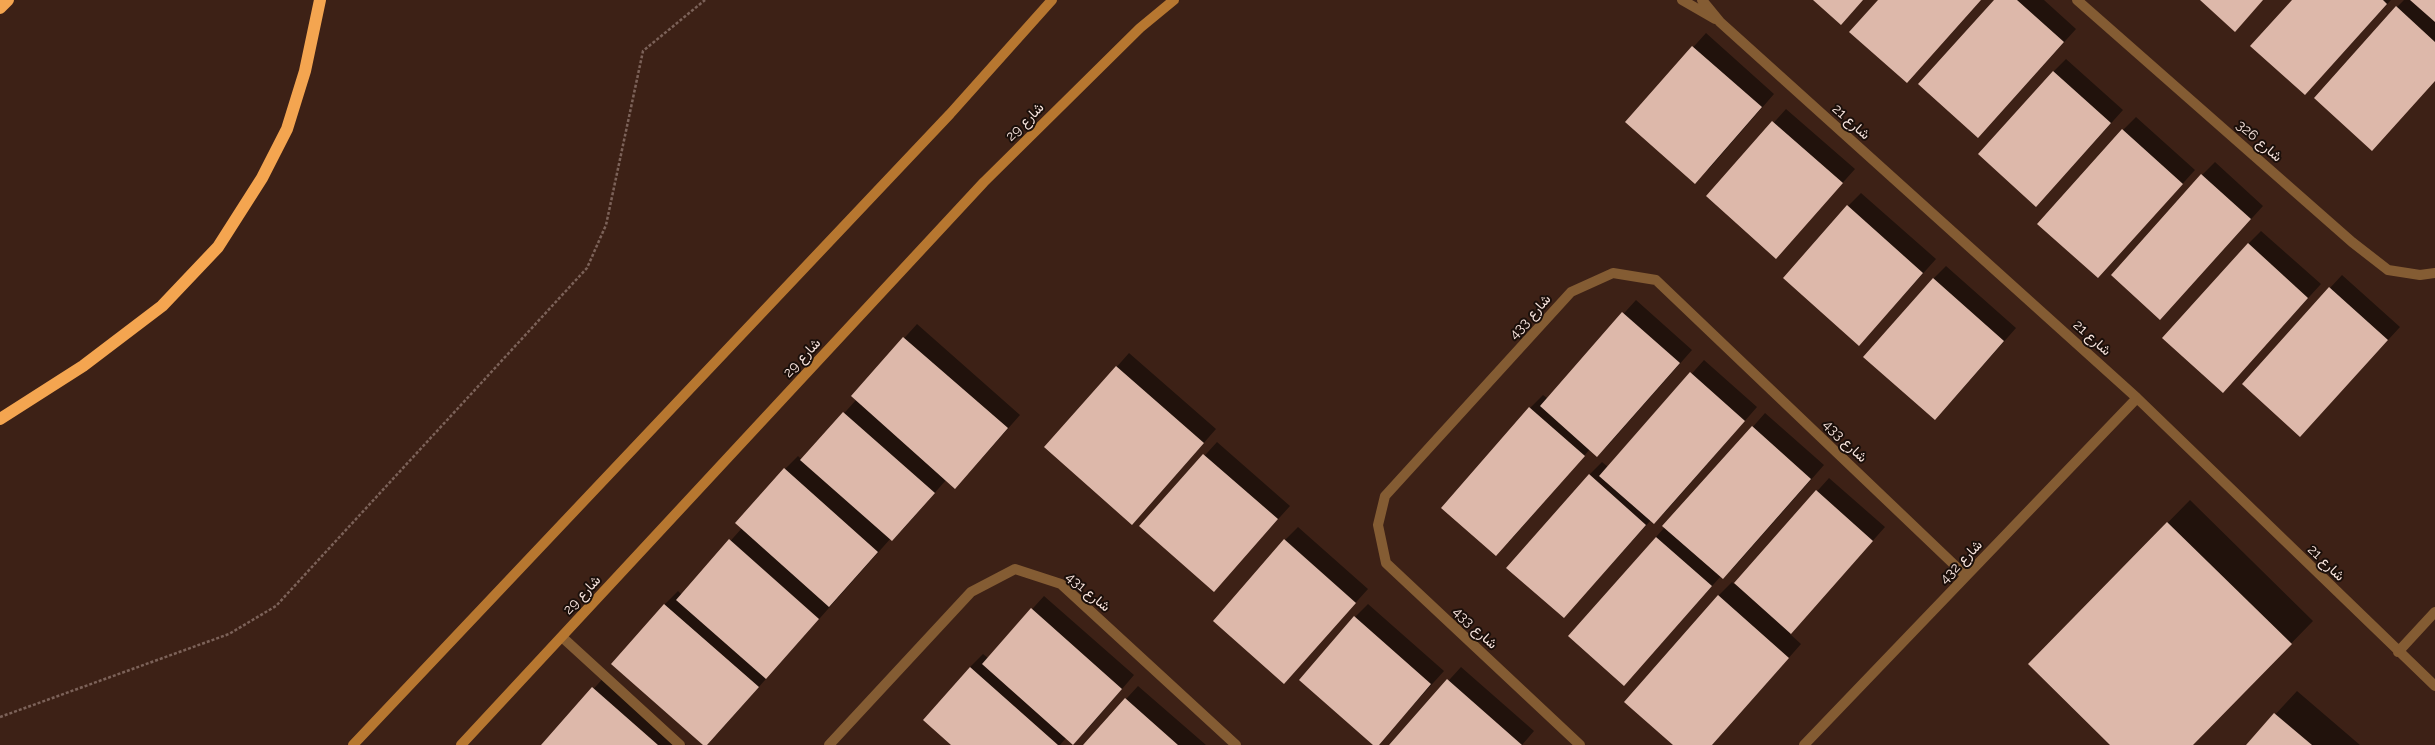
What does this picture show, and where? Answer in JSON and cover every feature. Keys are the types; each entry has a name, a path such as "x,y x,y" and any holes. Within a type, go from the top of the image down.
{"highway":[{"path":"0,8 8,0"},
{"path":"0,419 84,366 162,306 218,247 262,178 287,129 305,71 320,0"}],"street":[{"path":"354,745 950,114 1052,0"},
{"name":"شارع 29","path":"461,745 984,182 1140,28 1174,0"},
{"name":"شارع 21","path":"1682,0 1720,22"},
{"name":"شارع 21","path":"1702,0 1720,22 2137,398 2398,652 2435,686"},
{"name":"شارع 326","path":"2076,0 2352,242 2388,270 2420,275 2435,273"},
{"name":"شارع 433","path":"1580,745 1386,564 1378,525 1385,496 1571,292 1612,273 1656,280 1966,576"},
{"name":"شارع 432","path":"1804,745 2137,398"},
{"name":"شارع 431","path":"829,745 971,592 1015,569 1061,584 1236,745"},
{"path":"2398,652 2435,612"},
{"path":"562,637 680,745"}],"path":[{"path":"0,717 229,634 276,606 588,268 606,225 643,50 705,0"}],"building":[{"path":"1813,0 1863,0 1841,25"},
{"path":"1878,0 1981,0 1907,83 1849,32"},
{"path":"1994,0 2017,0 2064,42 1978,138 1918,84"},
{"path":"2200,0 2263,0 2235,32"},
{"path":"2292,0 2383,0 2387,4 2305,95 2250,46"},
{"path":"2410,0 2435,0 2435,22"},
{"path":"2396,6 2435,42 2435,81 2372,151 2314,98"},
{"path":"1692,46 1762,107 1695,184 1625,122"},
{"path":"2053,71 2111,123 2036,207 1978,154"},
{"path":"1772,121 1843,183 1776,259 1706,196"},
{"path":"2122,129 2183,184 2098,278 2037,224"},
{"path":"2201,174 2251,219 2160,320 2111,275"},
{"path":"1847,205 1923,273 1859,346 1783,278"},
{"path":"2248,243 2308,298 2223,393 2162,338"},
{"path":"1933,278 2004,341 1935,420 1863,357"},
{"path":"2329,287 2388,340 2300,437 2242,384"},
{"path":"1622,312 1680,363 1597,457 1540,406"},
{"path":"903,337 1008,428 955,489 851,396"},
{"path":"1116,366 1204,443 1132,525 1044,447"},
{"path":"1690,372 1745,421 1654,524 1599,476"},
{"path":"1529,407 1585,456 1496,556 1441,508"},
{"path":"843,412 935,493 892,541 800,460"},
{"path":"1752,426 1811,479 1723,579 1662,526"},
{"path":"1203,454 1278,519 1214,592 1139,526"},
{"path":"784,468 878,552 829,607 735,523"},
{"path":"1589,474 1646,525 1564,618 1506,568"},
{"path":"1816,490 1873,541 1791,634 1734,583"},
{"path":"2167,522 2292,644 2193,745 2110,745 2028,664"},
{"path":"1656,537 1712,586 1624,686 1568,636"},
{"path":"729,539 819,619 766,679 676,600"},
{"path":"1284,539 1356,603 1284,684 1213,621"},
{"path":"1718,595 1789,658 1712,745 1673,745 1624,702"},
{"path":"664,604 759,687 707,745 703,745 611,664"},
{"path":"1031,608 1122,689 1073,745 982,664"},
{"path":"1354,616 1431,684 1379,745 1373,745 1299,680"},
{"path":"970,667 1058,745 951,745 923,720"},
{"path":"1447,679 1522,745 1389,745"},
{"path":"592,687 658,745 541,745"},
{"path":"1125,698 1178,745 1083,745"},
{"path":"2274,713 2312,745 2246,745"}]}
